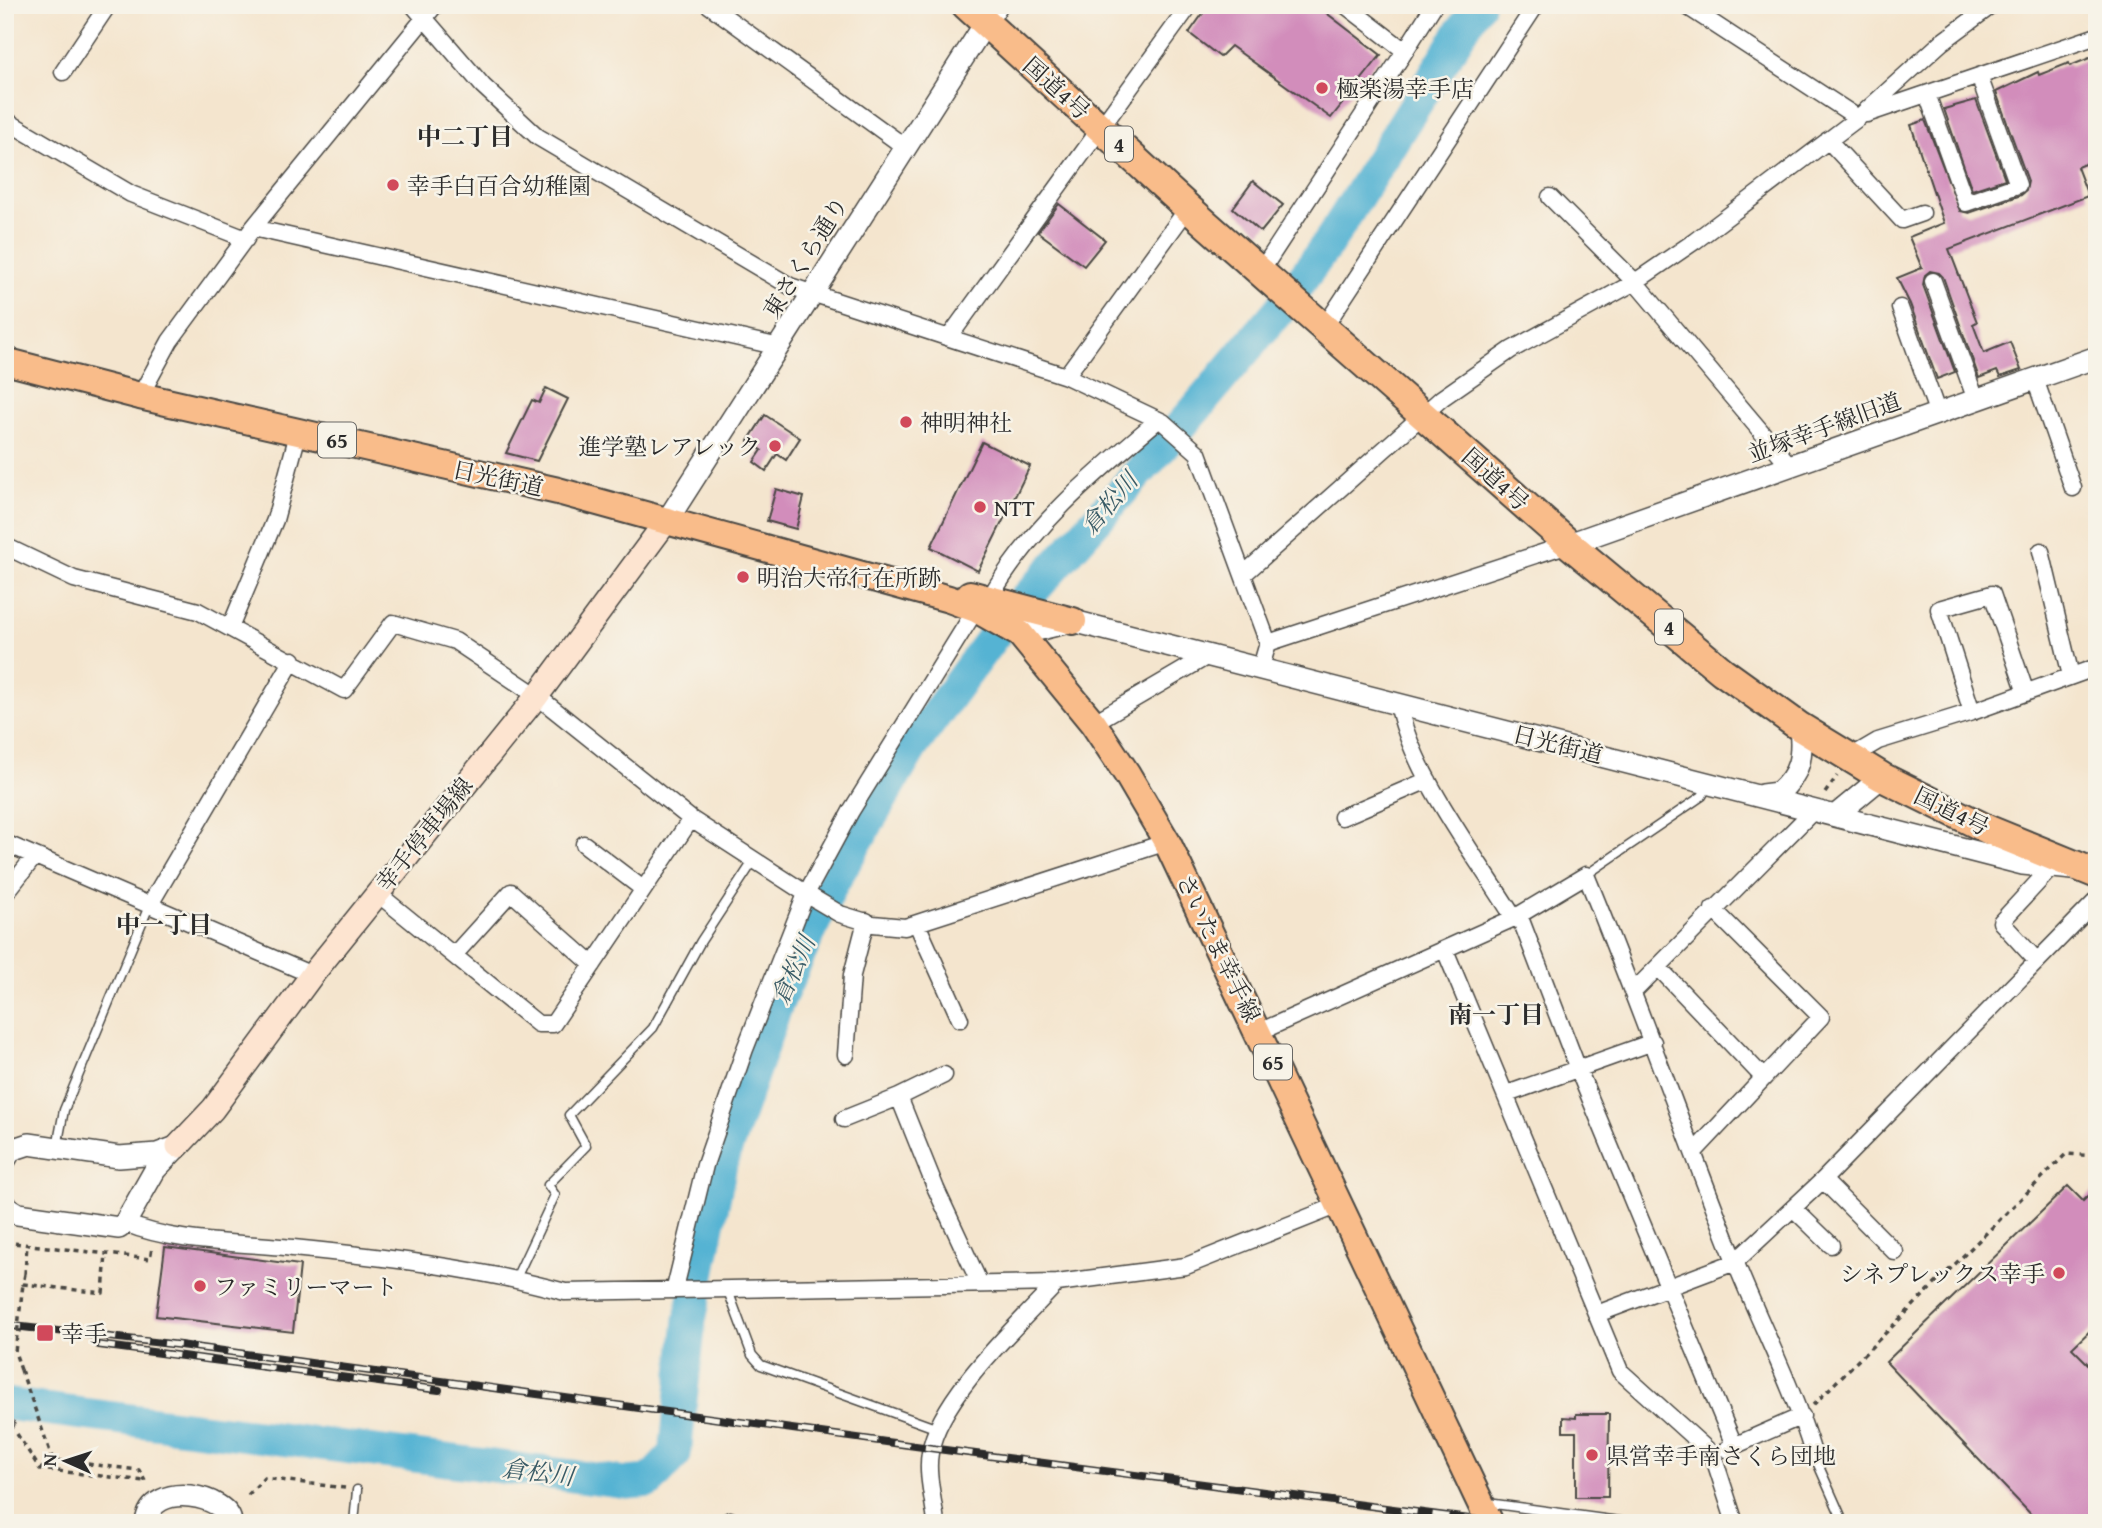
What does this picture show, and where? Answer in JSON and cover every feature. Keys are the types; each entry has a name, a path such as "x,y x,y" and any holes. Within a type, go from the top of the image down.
{"highway":[{"name":"国道4号","path":"983,11 1100,127 1188,208 1569,544 1722,671 1800,727 1882,777 1989,830 2090,871"}],"main road":[{"name":"日光街道","path":"5,361 141,396 299,430 668,519 867,576 986,606"},
{"name":"幸手停車場線","path":"178,1146 213,1110 312,975 537,696 668,519"},
{"name":"65","path":"986,606 1020,624"},
{"path":"1020,624 1073,621"},
{"name":"さいたま幸手線","path":"1020,624 1128,774 1167,842 1486,1513"}],"street":[{"path":"63,72 108,5"},
{"path":"709,5 905,147"},
{"path":"950,336 1190,5"},
{"path":"1345,5 1405,51"},
{"path":"1268,276 1434,5"},
{"path":"1315,318 1536,5"},
{"path":"1685,5 1858,118"},
{"path":"1244,574 1422,414 1511,350 1635,282 1695,242 1858,118 1942,42 1992,5"},
{"path":"141,396 170,341 424,9 483,86 538,137 790,286 1066,376 1161,421 1199,453 1268,643 1261,667"},
{"name":"東さくら通り","path":"668,519 905,147 983,11"},
{"path":"1858,118 2097,36"},
{"path":"1927,94 1966,203 1979,199 2018,185 1979,76"},
{"path":"5,120 131,194 250,234 664,319 780,347"},
{"path":"1828,140 1902,220 1922,213"},
{"path":"1550,197 1635,282 1791,467"},
{"path":"1066,376 1188,208"},
{"path":"1933,281 1976,400"},
{"path":"1900,309 1938,414"},
{"name":"並塚幸手線旧道","path":"1569,544 2097,357"},
{"path":"2035,379 2073,488"},
{"path":"678,1288 709,1153 745,1049 809,896 858,800 986,606 1002,576 1046,520 1095,472 1161,421"},
{"path":"230,628 275,520 299,430"},
{"path":"1268,643 1569,544"},
{"path":"5,546 74,579 198,611 293,660 344,690 393,623 455,641 537,696 691,819 809,896 840,914 866,921 905,928 1167,842"},
{"path":"2041,551 2071,676"},
{"path":"1972,712 1939,609 1993,594 2026,693"},
{"name":"日光街道","path":"1073,621 2050,869 2090,871"},
{"path":"1093,723 1189,670 1211,654"},
{"path":"149,906 293,660"},
{"path":"1849,758 1878,741 1972,712 2097,667"},
{"path":"1398,703 1402,722 1428,780 1517,916 1734,1446"},
{"path":"1762,795 1778,793 1799,769 1802,750 1800,727"},
{"path":"1836,815 1882,777"},
{"path":"1342,817 1428,780"},
{"path":"1634,991 1815,809"},
{"path":"377,893 538,1024 553,1024 691,819"},
{"path":"5,844 312,975"},
{"path":"584,844 643,890"},
{"path":"5,894 33,856"},
{"path":"2037,961 2001,922 2050,869"},
{"path":"1259,1032 1517,916 1586,875 1634,991 1735,1262 1802,1416 1813,1453"},
{"path":"455,954 511,892 593,965"},
{"path":"1597,1314 1735,1262 1824,1180 2097,901"},
{"path":"1694,1152 1762,1076 1821,1017 1713,909"},
{"path":"846,1055 852,975 866,921"},
{"path":"917,924 960,1019"},
{"path":"1445,950 1620,1371 1713,1455 1735,1523"},
{"path":"1658,967 1762,1076"},
{"path":"1507,1094 1653,1042"},
{"path":"844,1119 944,1075"},
{"path":"899,1097 936,1189 980,1284"},
{"path":"5,1160 19,1145 137,1157 178,1146"},
{"path":"5,1206 18,1214 110,1229 119,1228 125,1223 155,1170 178,1146"},
{"path":"1824,1180 1895,1252"},
{"path":"125,1223 150,1233 300,1248 516,1278 565,1292 1057,1283 1186,1266 1339,1205"},
{"path":"1793,1208 1830,1245"},
{"path":"936,1523 929,1457 938,1429 966,1382 1057,1283"},
{"path":"1713,1455 1802,1416"},
{"path":"146,1523 147,1513 155,1501 170,1495 217,1502 225,1508 231,1523"}],"lane":[{"path":"1586,875 1702,796 1709,782"},
{"path":"516,1278 555,1195 548,1185 586,1146 569,1115 653,1028 701,942 754,860"},
{"path":"57,1148 64,1110 149,906"},
{"path":"727,1288 752,1355 761,1365 938,1429"},
{"path":"1813,1453 1844,1523"},
{"path":"354,1523 357,1490"},
{"path":"1486,1513 1633,1523"}],"path":[{"path":"1815,809 1849,758"},
{"path":"1802,1416 2066,1154 2097,1156"},
{"path":"5,1242 150,1259 153,1242"},
{"path":"27,1244 15,1352 53,1460"},
{"path":"23,1284 103,1293 106,1253"},
{"path":"17,1330 26,1332"},
{"path":"8,1424 40,1469 145,1481 139,1470 53,1460 40,1469"},
{"path":"248,1495 264,1478 357,1490"}],"building":[{"name":"極楽湯幸手店","path":"1209,5 1316,5 1381,55 1331,118 1231,46 1220,57 1189,33"},
{"path":"2097,55 2097,159 2077,167 2088,196 1949,249 1977,322 1973,324 1984,353 2010,342 2021,370 2000,377 1997,371 1979,378 1943,277 1930,271 1925,275 1923,285 1955,372 1937,379 1910,304 1897,278 1922,268 1909,237 1944,223 1911,125 1925,120 1960,211 1969,213 2021,195 2026,191 2028,181 1996,92 2038,72 2039,75"},
{"path":"1976,100 2005,179 1972,190 1944,109"},
{"path":"1253,181 1283,205 1261,232 1233,208"},
{"path":"1059,204 1105,240 1084,266 1038,232"},
{"path":"546,388 568,399 537,461 506,453 532,400 539,403"},
{"name":"進学塾レアレック","path":"765,415 800,438 786,460 777,454 766,471 754,462 762,450 748,441"},
{"name":"NTT","path":"982,442 1030,466 978,571 931,547"},
{"path":"776,489 804,497 796,529 767,521"},
{"path":"2068,1186 2083,1201 2097,1188 2097,1324 2072,1348 2097,1373 2097,1523 2039,1523 1886,1362"},
{"path":"165,1247 300,1265 293,1332 156,1316"},
{"name":"県営幸手南さくら団地","path":"1576,1414 1609,1414 1608,1497 1576,1497 1576,1432 1563,1432 1563,1417 1576,1418"}],"waterway":[{"name":"倉松川","path":"5,1404 627,1483 650,1481 675,1454 690,1320 721,1164 777,1004 831,886 912,747 997,631 1194,411 1285,303 1331,239 1478,5"}],"railway":[{"path":"5,1325 180,1345 1500,1523"},
{"path":"99,1345 439,1390"}],"place":[{"name":"極楽湯幸手店","path":"1322,88"},
{"name":"幸手白百合幼稚園","path":"393,185"},
{"name":"神明神社","path":"906,422"},
{"name":"進学塾レアレック","path":"775,446"},
{"name":"NTT","path":"980,507"},
{"name":"明治大帝行在所跡","path":"743,577"},
{"name":"シネプレックス幸手","path":"2059,1273"},
{"name":"ファミリーマート","path":"200,1286"},
{"name":"幸手","path":"45,1333"},
{"name":"県営幸手南さくら団地","path":"1592,1455"}],"district":[{"name":"中二丁目","path":"465,136"},
{"name":"中一丁目","path":"164,924"},
{"name":"南一丁目","path":"1496,1014"}]}
